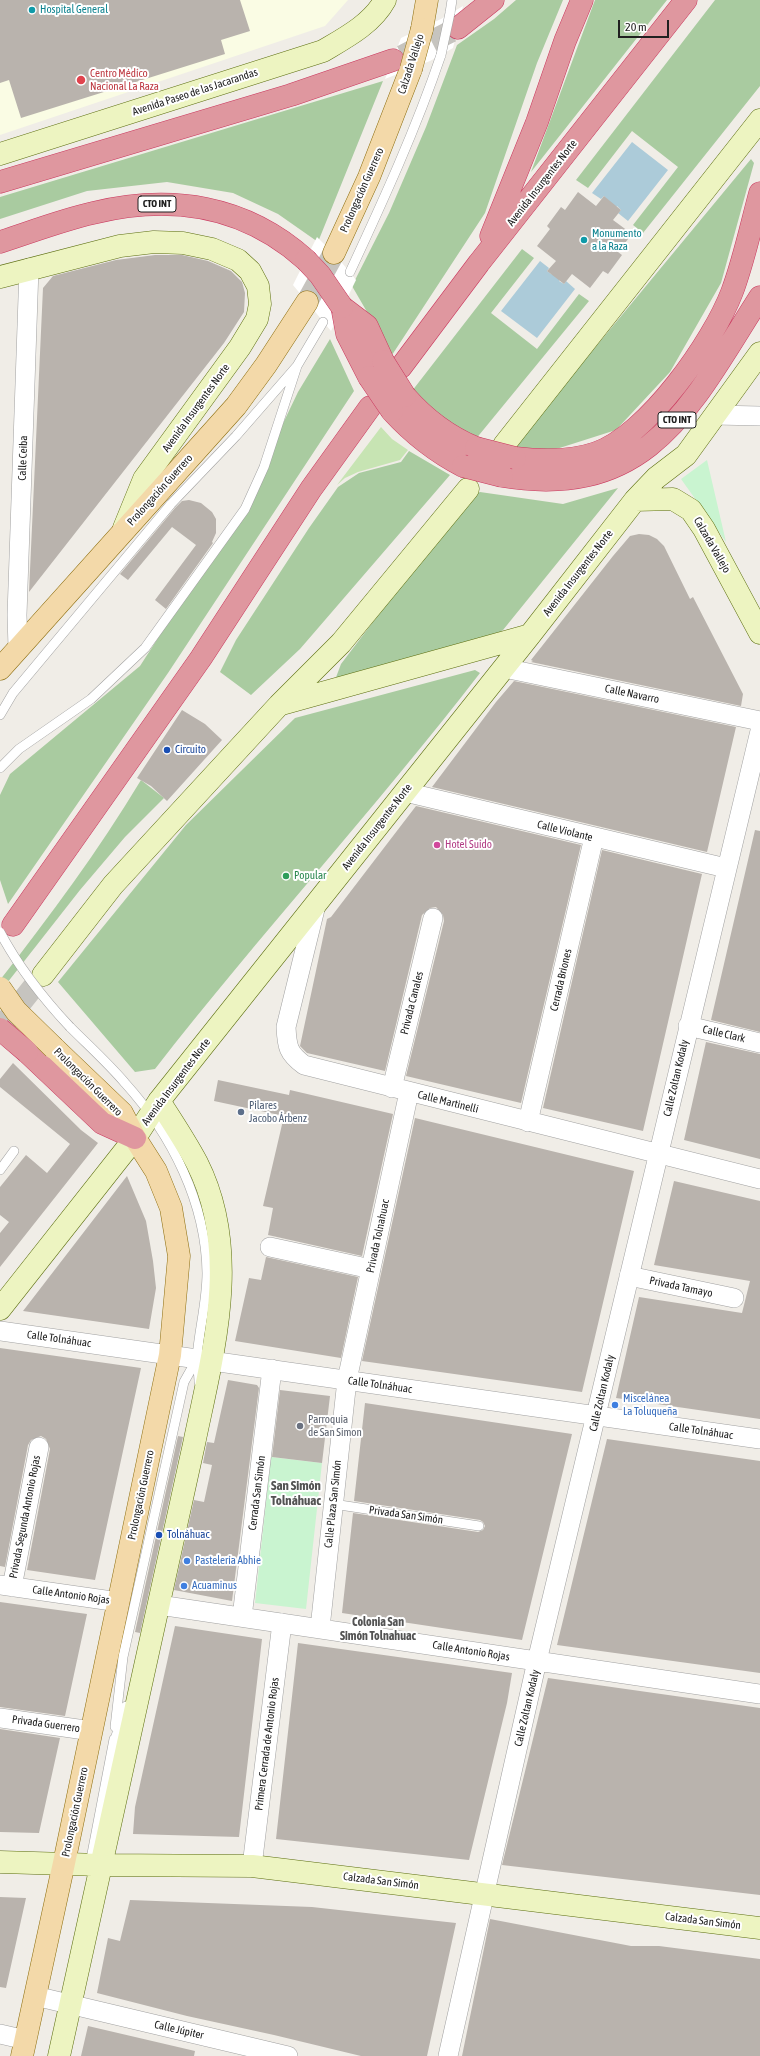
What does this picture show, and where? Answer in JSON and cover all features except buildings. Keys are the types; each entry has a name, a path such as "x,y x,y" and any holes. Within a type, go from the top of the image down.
{"highway":[{"path":"454,20 493,0"},
{"path":"479,263 519,169 565,41 582,0"},
{"name":"Avenida Insurgentes Norte","path":"384,368 479,263 686,0"},
{"path":"0,182 291,95 402,64"},
{"path":"384,368 399,404 420,413 441,430 459,441 476,448 510,451 556,460 580,458 597,453 616,443 649,418 671,391 723,314 734,285 760,193"},
{"name":"CTO INT","path":"0,242 93,213 140,204 178,204 213,210 243,220 271,234 306,260 324,281 342,307 347,334 384,368"},
{"name":"CTO INT","path":"399,404 426,444 447,458 463,466 502,476 543,481 559,481 582,478 608,470 647,448 667,432 684,412 760,297"},
{"path":"7,929 201,658 312,489 370,408"},
{"path":"0,1029 27,1052 102,1123 135,1138"}],"main road":[{"name":"Calzada Vallejo","path":"389,127 402,64 422,29 427,0"},
{"name":"Avenida Paseo de las Jacarandas","path":"0,154 322,51 353,33 382,5"},
{"path":"510,451 760,120"},
{"name":"Prolongación Guerrero","path":"334,253 369,177 389,127"},
{"name":"Avenida Insurgentes Norte","path":"29,268 120,246 154,242 183,243 212,249 238,260 250,271 258,286 260,304 258,319 240,347 144,480 124,528"},
{"path":"0,277 29,268"},
{"name":"Prolongación Guerrero","path":"0,669 124,528 236,406 266,365 307,302"},
{"name":"Avenida Insurgentes Norte","path":"0,1309 135,1138 154,1108 504,668 635,500 656,478 686,455 760,353"},
{"path":"43,975 113,885 279,705 341,643 468,489"},
{"name":"Calzada Vallejo","path":"635,500 673,499 692,510 704,529 760,633"},
{"path":"279,705 530,635"},
{"name":"Prolongación Guerrero","path":"0,988 16,1011 122,1113 135,1138 156,1171 171,1208 178,1249 176,1302 170,1355 24,2048"},
{"path":"53,2053 93,1867 159,1605 204,1360 220,1304 221,1260 217,1224 209,1193 197,1163 154,1108"},
{"name":"Calzada San Simón","path":"0,1862 64,1863 93,1867 252,1866 485,1893 760,1928"}],"street":[{"name":"Calle Ceiba","path":"18,648 29,268"},
{"path":"715,415 760,416"},
{"name":"Calle Navarro","path":"504,668 760,721"},
{"name":"Calle Zoltan Kodaly","path":"448,2056 537,1661 688,1026 760,731"},
{"name":"Calle Violante","path":"405,792 726,868"},
{"name":"Cerrada Briones","path":"528,1122 594,837"},
{"name":"Calle Martinelli","path":"316,904 286,1027 287,1046 293,1057 304,1065 658,1155 760,1179"},
{"name":"Privada Canales","path":"401,1090 433,918"},
{"name":"Calle Clark","path":"688,1026 760,1042"},
{"name":"Privada Tolnahuac","path":"347,1380 371,1269 401,1090"},
{"path":"270,1248 371,1269"},
{"name":"Privada Tamayo","path":"629,1276 734,1298"},
{"name":"Calle Tolnáhuac","path":"0,1331 760,1439"},
{"name":"Cerrada San Simón","path":"242,1617 272,1369"},
{"name":"Calle Plaza San Simón","path":"320,1628 347,1380"},
{"name":"Privada Segunda Antonio Rojas","path":"6,1586 39,1447"},
{"name":"Calle Antonio Rojas","path":"6,1586 119,1602"},
{"name":"Calle Antonio Rojas","path":"159,1605 760,1694"},
{"name":"Primera Cerrada de Antonio Rojas","path":"252,1866 282,1623"},
{"name":"Privada Guerrero","path":"0,1718 92,1731"},
{"name":"Calle Júpiter","path":"35,1996 288,2056"},
{"path":"0,2034 24,2048"}],"lane":[{"path":"350,272 406,148 429,92 454,20 452,0"},
{"path":"0,715 14,693 171,504 236,436 297,366 323,322"},
{"path":"0,768 19,749 91,699 145,648 244,509 264,467 297,366"},
{"path":"7,929 22,971 44,999 126,1083 154,1108"},
{"path":"0,1170 14,1151"},
{"path":"93,1867 113,1745 125,1649 184,1382 204,1360"},
{"path":"113,1745 142,1660 204,1360"},
{"name":"Privada San Simón","path":"333,1504 479,1526"}],"shaded area":[{"name":"Centro Médico Nacional La Raza","path":"0,0 348,0 325,26 0,135"}],"green space":[{"path":"516,0 563,0 537,63 485,213 392,355 352,286 389,213 426,127 457,45 494,19"},
{"path":"595,0 667,0 531,172"},
{"path":"715,0 760,0 760,86 643,233 633,225 678,167 632,131 588,188 576,180"},
{"path":"383,81 318,242 278,214 233,193 167,182 87,191 0,219 0,197"},
{"path":"751,159 754,163 721,283 670,372 616,430 547,452 512,448"},
{"path":"522,249 534,258 491,313 537,349 579,294 589,301 475,440 450,428 412,391"},
{"path":"330,339 354,391 168,673 8,904 0,880 0,795 10,774 140,666 245,503 298,392"},
{"path":"381,427 392,439 408,450 400,460 358,472 345,478 337,485"},
{"path":"409,451 450,475 300,649 251,695 220,672 236,640 309,528 338,487 359,473 401,462"},
{"path":"707,460 726,542 681,479"},
{"path":"618,488 503,630 489,640 335,680 341,664 469,496 480,492 563,504"},
{"path":"475,670 480,673 400,773 235,969 155,1069 135,1072 58,982 186,825 295,718"},
{"path":"141,780 164,798 125,837 80,890 0,992 0,980 74,882"},
{"path":"271,1457 322,1463 306,1609 255,1603"}],"water":[{"path":"632,142 668,170 628,221 618,213 621,210 617,206 615,209 604,196 601,199 592,193"},
{"path":"540,261 549,268 547,271 551,274 562,277 559,281 564,284 566,281 575,289 537,338 501,311"}],"pier":[{"path":"463,6 453,48 430,61 385,79 401,38 441,19"},
{"path":"317,237 338,258 356,280 331,331 293,285"}],"tunnel":[{"path":"402,56 458,28"},
{"path":"307,302 334,253"},
{"path":"0,1029 43,975"}],"place":[{"name":"Hospital General","path":"32,10"},
{"name":"Centro Médico Nacional La Raza","path":"81,80"},
{"name":"Monumento a la Raza","path":"584,240"},
{"name":"Circuito","path":"167,750"},
{"name":"Hotel Suido","path":"437,845"},
{"name":"Popular","path":"286,876"},
{"name":"Pilares Jacobo Árbenz","path":"241,1112"},
{"name":"Miscelánea La Toluqueña","path":"615,1405"},
{"name":"Parroquia de San Simon","path":"300,1426"},
{"name":"Tolnáhuac","path":"159,1535"},
{"name":"Pastelería Abhie","path":"187,1561"},
{"name":"Acuaminus","path":"184,1586"}],"district":[{"name":"San Simón Tolnáhuac","path":"296,1494"},
{"name":"Colonia San Simón Tolnahuac","path":"378,1629"}]}
